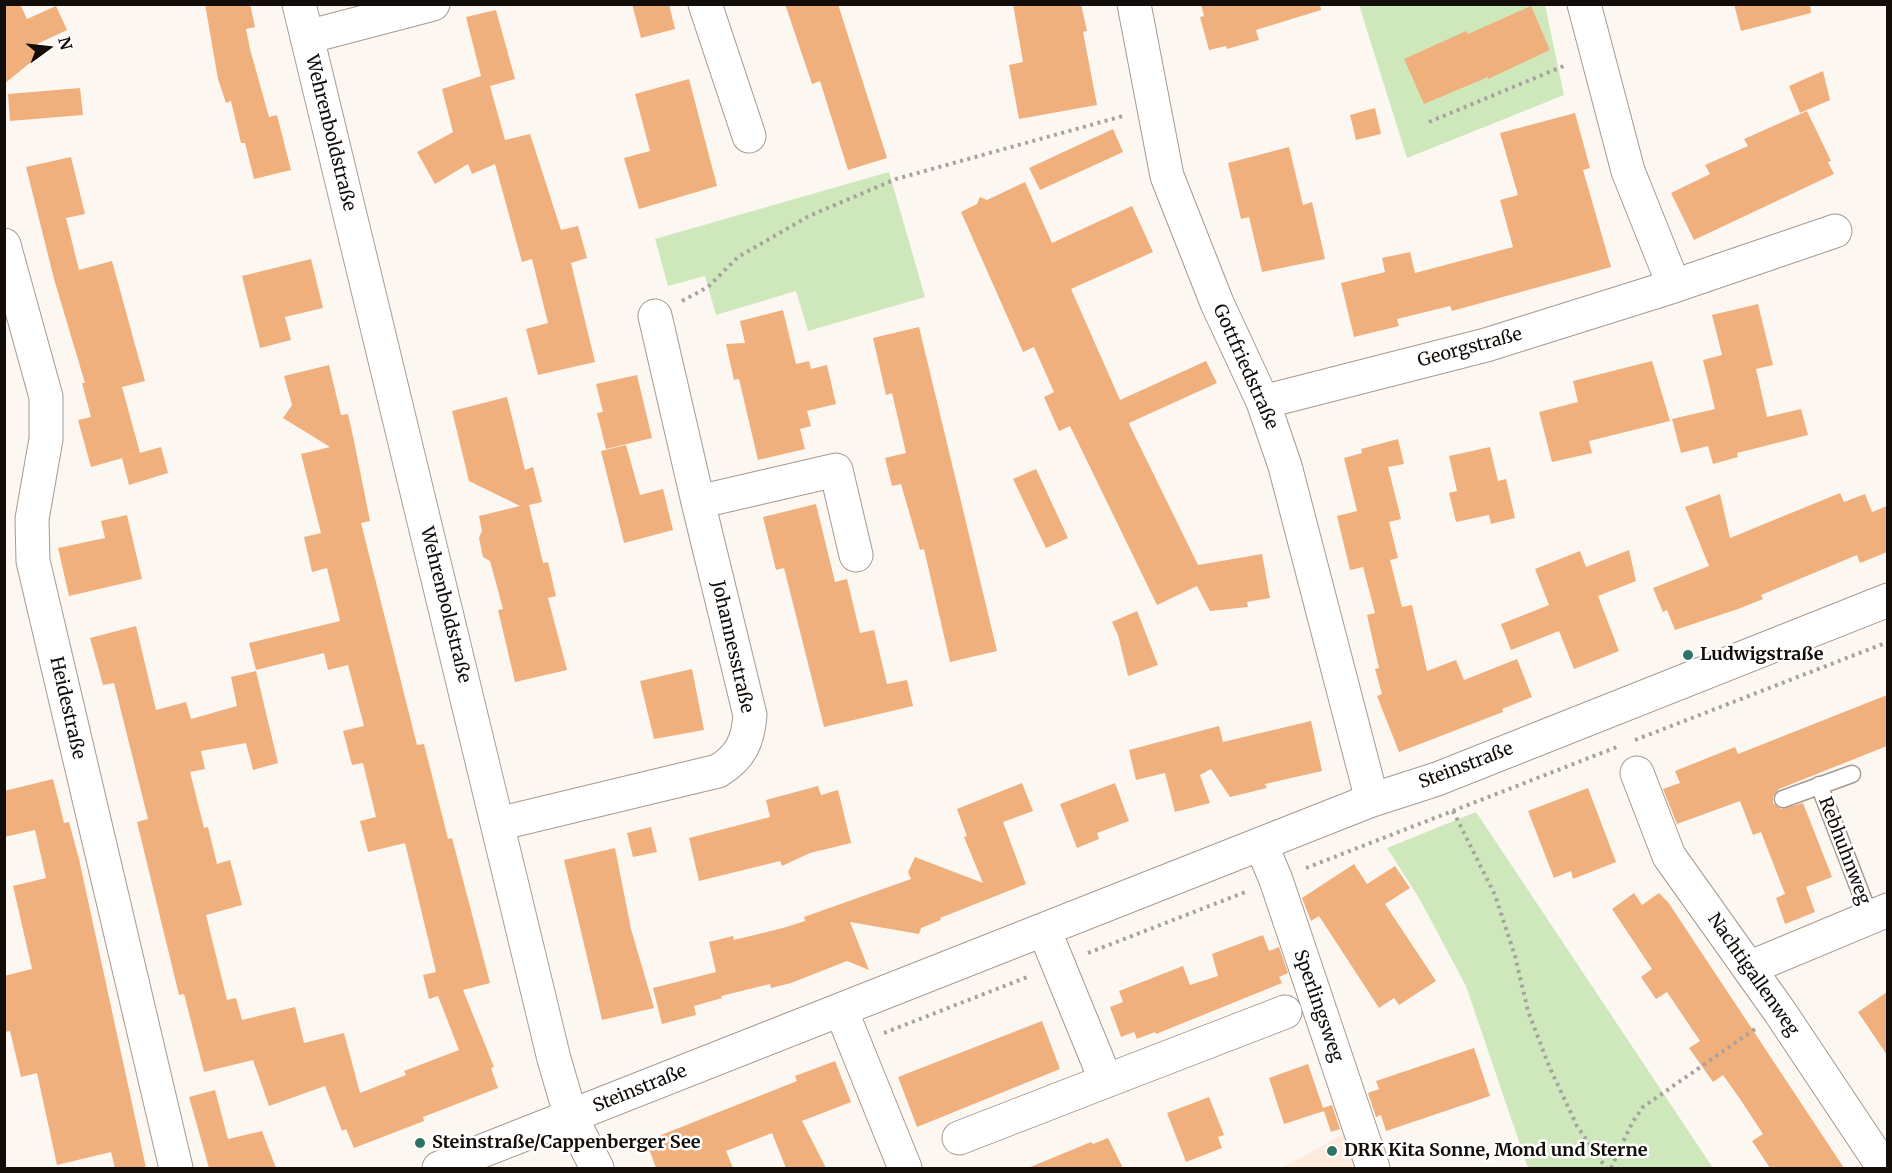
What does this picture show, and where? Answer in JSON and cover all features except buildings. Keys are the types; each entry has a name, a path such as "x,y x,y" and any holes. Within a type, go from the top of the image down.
{"street":[{"name":"Wehrenboldstraße","path":"299,4 554,1059 571,1117 597,1168"},
{"name":"Wehrenboldstraße","path":"307,37 433,4"},
{"path":"705,4 748,136"},
{"name":"Gottfriedstraße","path":"1134,4 1167,176 1217,303 1263,402 1288,476 1372,800"},
{"path":"1584,4 1628,171 1674,286"},
{"name":"Georgstraße","path":"1263,402 1486,345 1674,286 1835,231"},
{"name":"Heidestraße","path":"4,245 46,397 46,439 32,519 33,561 176,1168"},
{"name":"Johannesstraße","path":"498,824 718,771 733,762 748,734 750,715 655,316"},
{"path":"698,502 836,470 856,555"},
{"name":"Steinstraße","path":"439,1168 1045,932 1372,800 1437,778 1887,600"},
{"name":"Nachtigallenweg","path":"1637,773 1669,856 1780,1012 1884,1168"},
{"name":"Sperlingsweg","path":"1261,844 1373,1168"},
{"name":"Rebhuhnweg","path":"1749,968 1879,914"},
{"path":"1045,932 1106,1081"},
{"path":"841,1010 905,1168"},
{"path":"959,1138 1284,1012"}],"lane":[{"name":"Rebhuhnweg","path":"1783,799 1852,774"},
{"name":"Rebhuhnweg","path":"1819,785 1879,914"}],"path":[{"path":"1429,122 1597,52"},
{"path":"655,316 708,287 738,257 809,216 896,179 1153,108"},
{"path":"855,1045 1887,642"},
{"path":"1437,778 1495,895 1515,956 1528,1011 1549,1066 1577,1126 1606,1168"},
{"path":"1611,1168 1632,1123 1643,1107 1780,1012"}],"shaded area":[{"name":"DRK Kita Sonne, Mond und Sterne","path":"1345,1133 1356,1168 1282,1168"}],"green space":[{"path":"1359,5 1545,5 1564,95 1407,158"},
{"path":"889,172 925,297 808,331 796,291 716,315 705,276 668,286 655,239"},
{"path":"1476,812 1713,1168 1528,1168 1466,986 1419,898 1387,848"}],"place":[{"name":"Ludwigstraße","path":"1688,655"},
{"name":"Steinstraße/Cappenberger See","path":"420,1143"},
{"name":"DRK Kita Sonne, Mond und Sterne","path":"1332,1151"}]}
